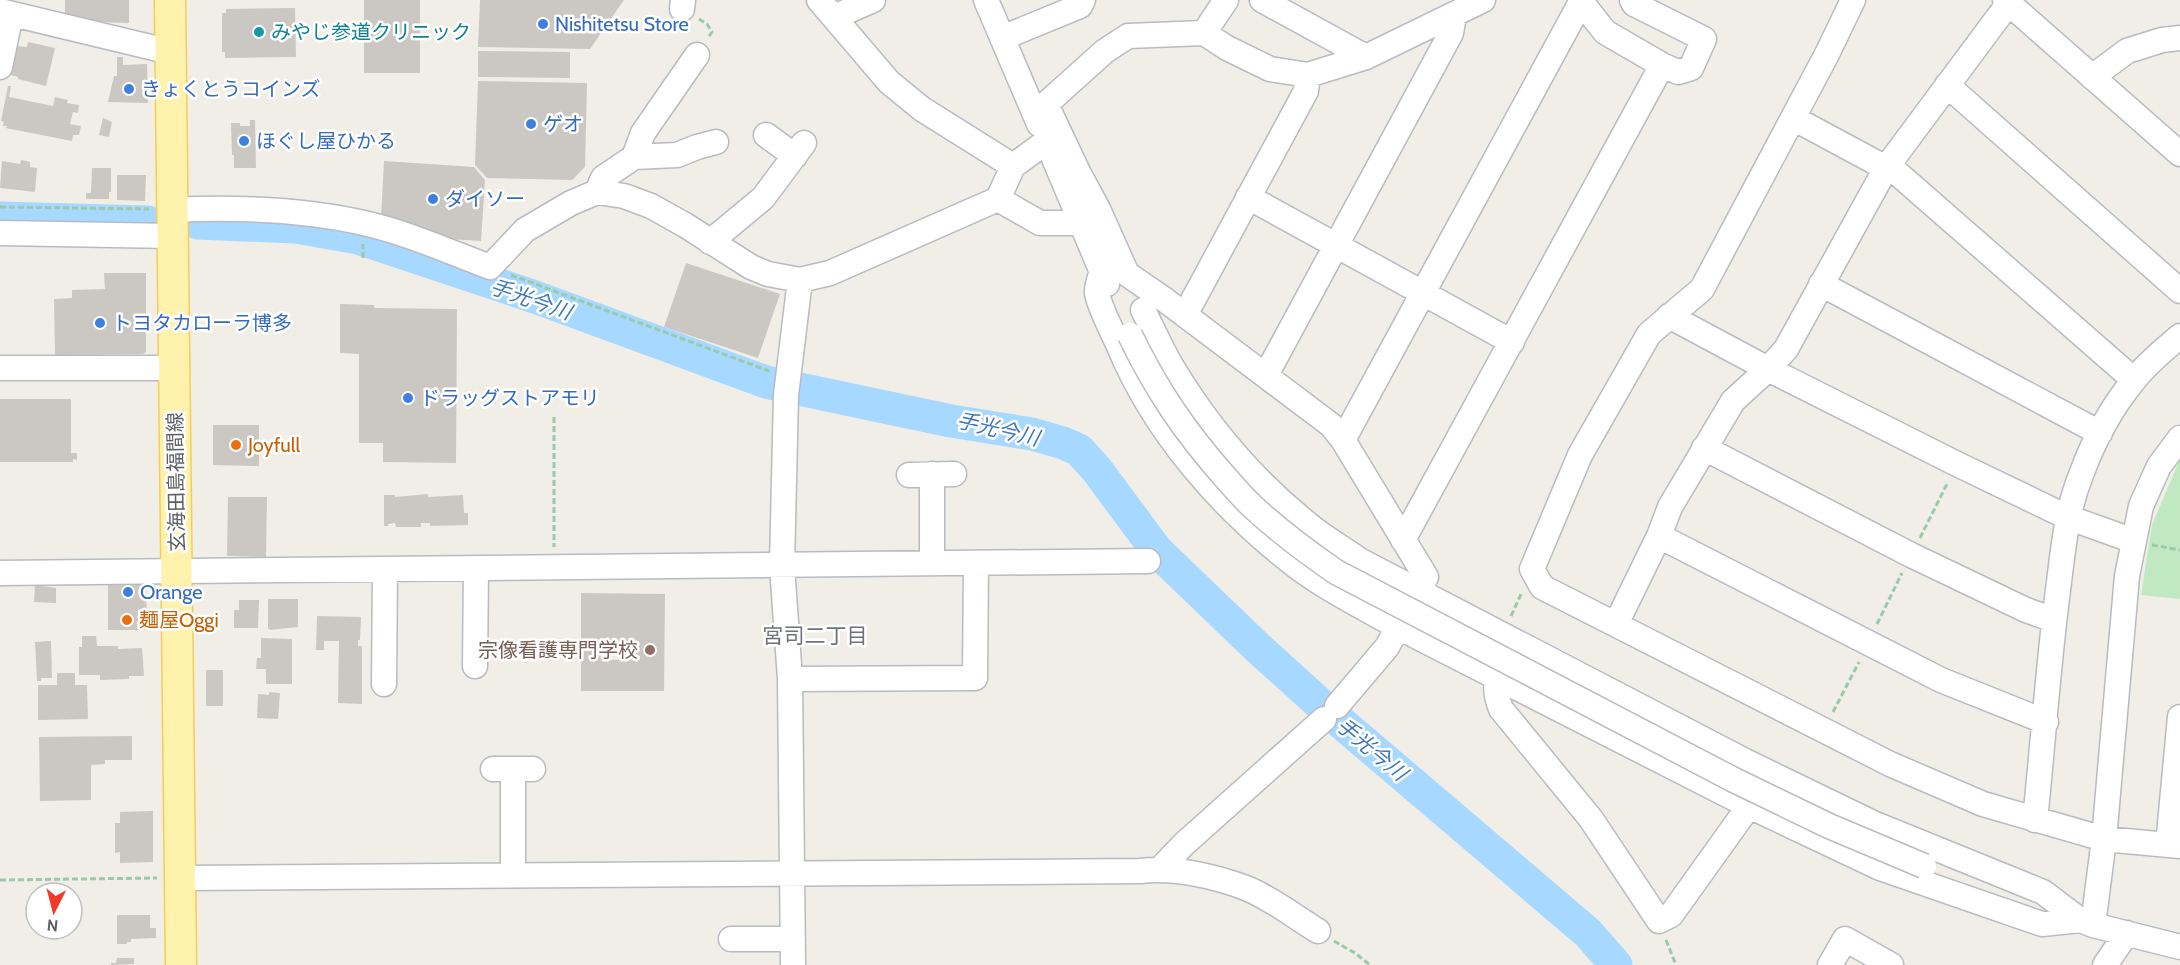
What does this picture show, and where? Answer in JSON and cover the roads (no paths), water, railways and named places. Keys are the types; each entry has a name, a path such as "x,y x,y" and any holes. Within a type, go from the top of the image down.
{"main road":[{"name":"玄海田島福間線","path":"170,0 181,965"}],"street":[{"path":"826,8 873,0"},
{"path":"986,0 1002,38 1098,209 1127,274 1332,425 1426,577 1387,647 1331,713 1184,844 1160,869"},
{"path":"1002,38 1080,6 1083,0"},
{"path":"1204,33 1226,0"},
{"path":"1262,0 1366,57"},
{"path":"1039,107 1105,51 1128,36 1204,33 1227,48 1270,69 1308,75 1366,57 1483,0"},
{"path":"1343,440 1580,1 1605,32 1678,72 1691,68 1704,39 1634,4 1632,0"},
{"path":"1853,0 1827,54 1702,289 1649,334 1580,455 1532,569 1542,587 1890,764 1983,804 2104,839 2174,845 2180,717"},
{"path":"1616,624 1659,536 1670,507 1733,401 1786,349 1886,168 2008,1 2180,154"},
{"path":"826,8 889,82 922,109 1013,166"},
{"path":"0,67 6,12 171,52"},
{"path":"1266,375 1451,33 1454,16"},
{"path":"2092,77 2127,51 2162,40 2180,38"},
{"path":"634,157 644,133 697,55"},
{"path":"1403,540 1662,65"},
{"path":"1185,315 1306,91 1308,75"},
{"path":"1947,85 2180,291"},
{"path":"1039,107 1047,141 1102,271 1132,321 1171,365 1224,443 1259,482 1309,525 1361,561 1745,761 1873,823 2043,892 2087,923"},
{"path":"1793,118 1896,172 2134,380"},
{"path":"710,242 763,198 799,150 766,135"},
{"path":"0,232 172,223 274,212 326,216 391,230 489,267 525,231 571,203 597,192 624,196 651,206 686,225 751,267 768,274 801,280 830,273 998,199 1013,166 1047,141"},
{"path":"597,192 603,178 634,157 677,155 717,142"},
{"path":"1248,196 1512,342"},
{"path":"998,199 1040,223 1081,222"},
{"path":"1102,271 1096,292 1131,377 1169,436 1209,486 1255,532 1297,567 1344,597 1496,678 1749,806 1880,868 2042,924 2087,923"},
{"path":"793,965 790,679 782,566 787,387 801,280"},
{"path":"1821,284 2100,433"},
{"path":"1132,321 1165,300"},
{"path":"1669,316 1768,369 1957,464 2067,517 2134,541"},
{"path":"1132,321 1148,371 1174,415 1203,452 1251,506 1293,542 1336,572 1734,780 1829,826 1966,883 2087,923 2180,947"},
{"path":"2036,820 2054,620 2067,517 2081,474 2100,433 2134,380 2180,336"},
{"path":"0,368 173,368"},
{"path":"2087,923 2104,839 2127,576 2142,506 2159,466 2180,438"},
{"path":"1704,448 1911,555 2026,610 2054,620"},
{"path":"932,474 932,563"},
{"path":"1659,536 1941,680 2046,722"},
{"path":"0,573 1148,561"},
{"path":"790,679 975,678 976,564"},
{"path":"474,666 476,568"},
{"path":"384,684 385,570"},
{"path":"1508,638 1496,678 1495,695 1501,709 1591,819 1659,921 1671,915 1749,806"},
{"path":"513,769 513,875"},
{"path":"180,878 1140,871 1160,869 1212,879 1246,889 1318,931"},
{"path":"2105,965 2127,933"},
{"path":"731,939 793,939"},
{"path":"1830,965 1845,939 1891,965"}],"waterway":[{"name":"手光今川","path":"0,218 148,222"},
{"name":"手光今川","path":"198,223 296,227 358,238 535,297 766,382 951,421 1032,434 1079,450 1097,470 1157,551 1258,648 1331,714 1588,933 1616,965"}],"place":[{"name":"Nishitetsu Store","path":"543,24"},
{"name":"みやじ参道クリニック","path":"259,32"},
{"name":"きょくとうコインズ","path":"129,89"},
{"name":"ゲオ","path":"531,124"},
{"name":"ほぐし屋ひかる","path":"244,141"},
{"name":"ダイソー","path":"433,199"},
{"name":"トヨタカローラ博多","path":"100,323"},
{"name":"ドラッグストアモリ","path":"408,398"},
{"name":"Joyfull","path":"236,445"},
{"name":"Orange","path":"128,592"},
{"name":"麺屋Oggi","path":"127,620"},
{"name":"宗像看護専門学校","path":"650,650"}],"district":[{"name":"宮司二丁目","path":"815,635"}]}
